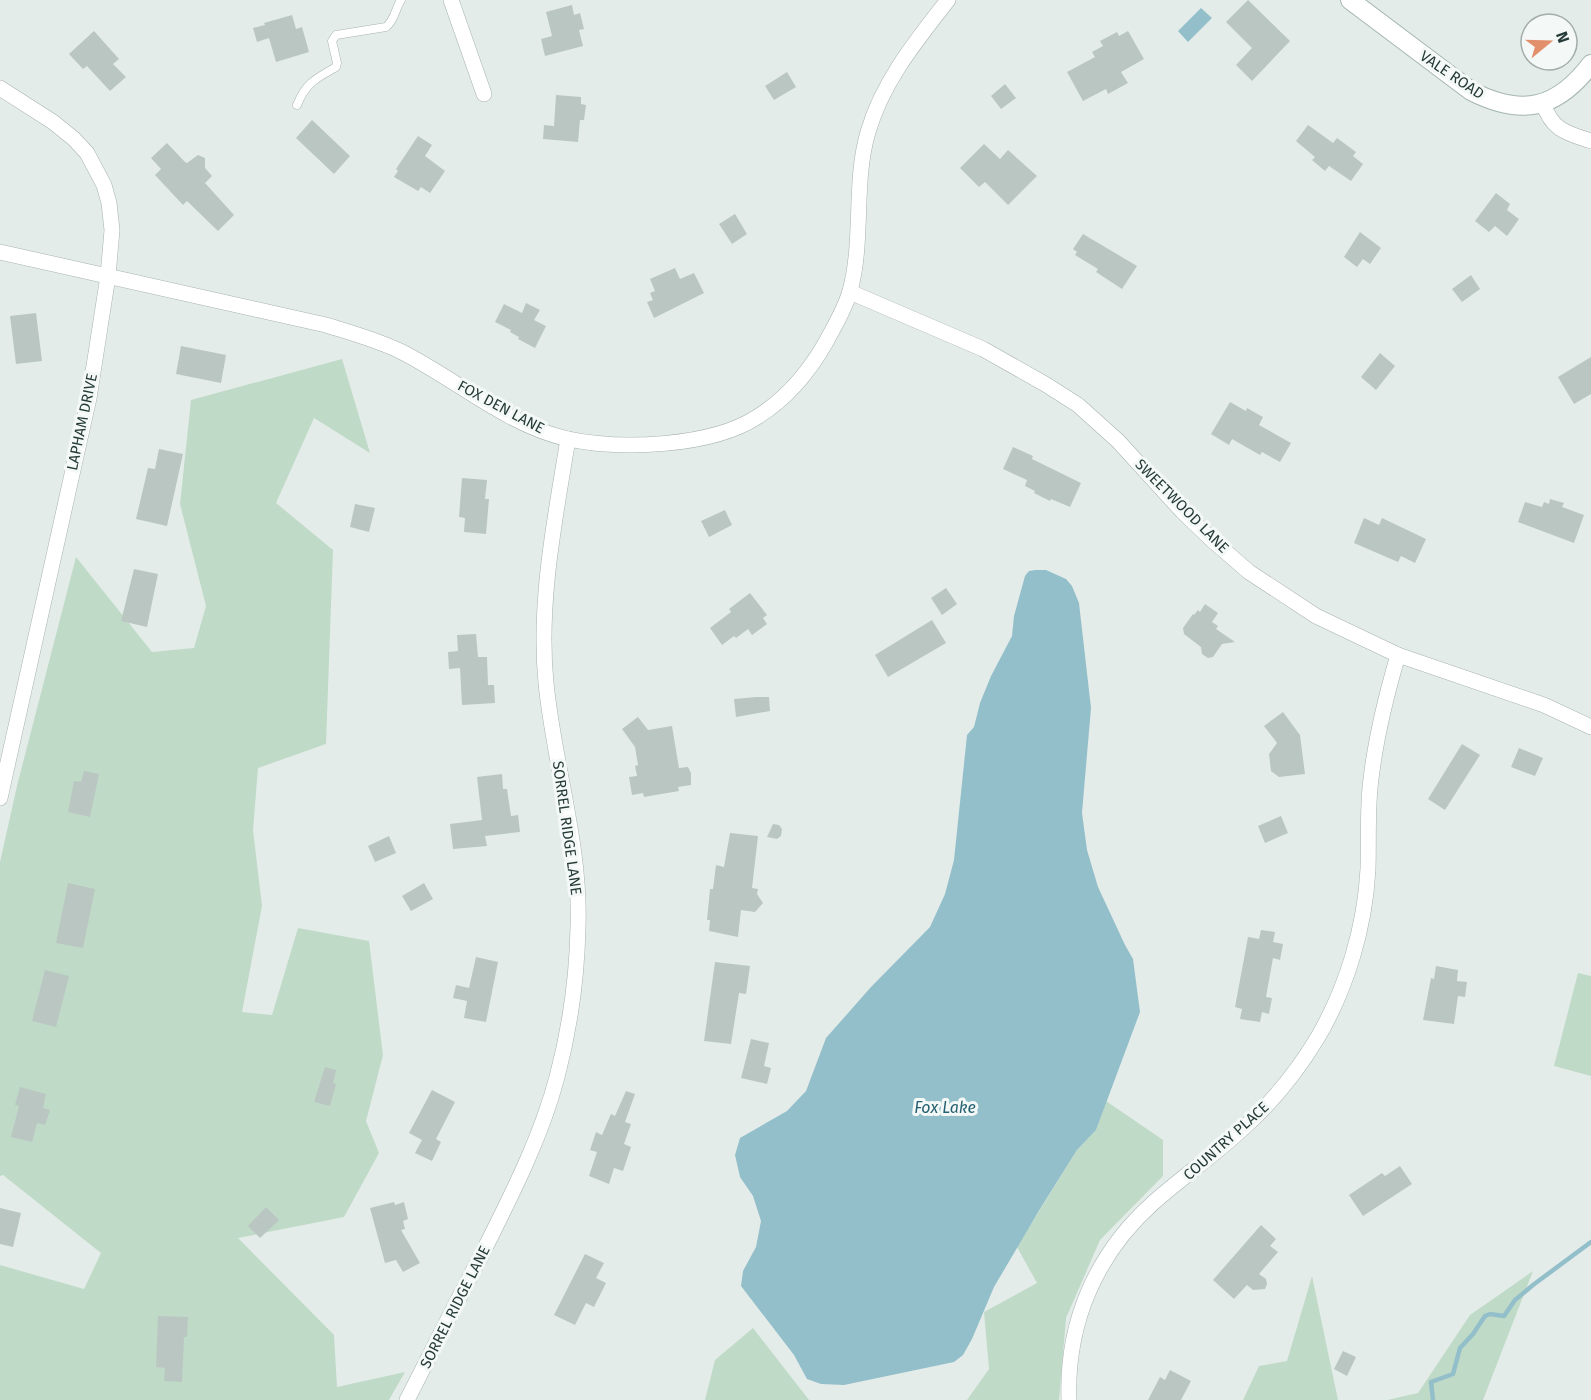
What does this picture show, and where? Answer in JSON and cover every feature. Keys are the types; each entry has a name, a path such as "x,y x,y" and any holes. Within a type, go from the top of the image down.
{"main road":[{"name":"VALE ROAD","path":"1350,0 1471,91 1509,106 1544,103 1565,92 1591,64"}],"street":[{"path":"451,0 484,94"},
{"name":"FOX DEN LANE","path":"0,252 326,325 375,340 402,352 529,425 568,439 597,444 667,444 697,439 738,427 780,401 818,356 841,315 850,292 855,268 862,161 867,134 876,109 887,84 906,54 948,0"},
{"name":"LAPHAM DRIVE","path":"0,88 52,122 74,139 87,153 104,185 112,230 108,276 89,398 0,798"},
{"path":"1544,103 1551,122 1568,133 1591,141"},
{"name":"SWEETWOOD LANE","path":"850,292 983,349 1078,405 1118,441 1182,511 1249,572 1316,616 1398,655 1544,705 1591,727"},
{"name":"SORREL RIDGE LANE","path":"407,1400 523,1169 540,1129 557,1078 566,1035 576,970 578,883 573,842 552,729 544,661 546,593 552,536 568,439"},
{"name":"COUNTRY PLACE","path":"1069,1400 1070,1368 1080,1311 1097,1272 1113,1247 1153,1203 1241,1131 1275,1096 1298,1068 1335,1004 1356,945 1365,896 1372,770 1384,704 1398,655"}],"lane":[{"path":"297,105 303,89 316,77 336,68 338,63 332,41 336,36 386,27 392,23 401,0"}],"green space":[{"path":"342,359 370,453 314,418 276,503 333,550 326,744 258,768 253,830 262,906 242,1012 272,1015 298,928 369,941 383,1055 366,1121 379,1153 344,1217 238,1238 334,1335 337,1387 405,1372 389,1400 0,1400 0,1265 84,1289 101,1253 3,1175 0,1176 0,862 17,786 76,557 152,652 194,648 206,606 180,504 191,400"},
{"path":"1578,973 1591,976 1591,1076 1554,1066"},
{"path":"1106,1101 1163,1140 1163,1176 1100,1240 1066,1318 1059,1400 967,1400 989,1369 984,1312 1037,1283 1017,1247 1077,1150 1096,1130"},
{"path":"1533,1271 1483,1400 1387,1400 1418,1393 1470,1315"},
{"path":"1312,1276 1338,1400 1243,1400 1259,1366 1287,1361"},
{"path":"753,1328 809,1400 705,1400 715,1360"}],"water":[{"path":"1201,8 1212,18 1188,42 1178,31"},
{"name":"Fox Lake","path":"1046,570 1066,579 1072,586 1079,603 1091,708 1082,813 1087,850 1098,887 1133,959 1140,1012 1096,1130 1077,1150 1040,1209 994,1287 963,1355 954,1362 844,1385 821,1384 807,1379 794,1355 741,1286 743,1271 756,1247 761,1221 753,1196 740,1177 735,1155 740,1138 787,1111 806,1091 826,1038 871,987 930,927 945,894 954,860 967,735 974,727 980,703 991,676 1012,636 1014,616 1025,576 1029,571"}],"building":[{"path":"1248,0 1290,41 1252,81 1236,65 1252,48 1226,22"},
{"path":"572,5 574,15 580,13 584,29 579,30 583,46 545,56 541,39 552,36 546,12"},
{"path":"292,15 296,29 302,27 309,52 276,62 269,38 257,42 253,28"},
{"path":"94,31 119,59 113,64 126,77 110,91 87,66 83,69 69,54"},
{"path":"1128,31 1144,59 1121,72 1128,83 1108,94 1106,89 1083,101 1067,72 1095,57 1092,52 1103,46 1100,41 1117,32 1119,36"},
{"path":"787,72 796,87 774,100 765,86"},
{"path":"1005,84 1016,98 1001,109 991,96"},
{"path":"556,95 581,97 581,104 586,105 584,120 580,120 578,142 543,139 544,125 554,126"},
{"path":"312,120 350,156 334,174 296,138"},
{"path":"1308,125 1333,143 1337,138 1356,152 1353,156 1363,164 1351,181 1329,166 1325,171 1312,160 1315,157 1296,141"},
{"path":"418,136 432,145 425,156 445,171 430,193 421,187 418,191 394,177 398,171 396,169"},
{"path":"167,143 187,163 198,155 205,158 205,168 212,176 205,183 234,215 218,231 187,201 183,205 155,175 161,169 151,158"},
{"path":"984,144 1000,159 1008,150 1037,176 1008,205 985,182 979,187 960,168"},
{"path":"1496,193 1510,204 1507,210 1519,219 1507,236 1495,226 1489,232 1475,221"},
{"path":"735,214 747,234 732,244 719,224"},
{"path":"1360,232 1381,248 1370,264 1363,259 1357,267 1344,257"},
{"path":"1083,234 1137,266 1122,289 1096,272 1098,269 1075,255 1077,252 1073,249"},
{"path":"675,268 680,279 694,273 704,293 654,318 647,302 653,300 650,293 655,291 650,279"},
{"path":"1471,275 1480,289 1462,302 1452,289"},
{"path":"526,303 540,310 534,320 546,326 535,348 518,339 519,337 510,332 511,330 495,322 504,304 522,313"},
{"path":"36,313 42,361 16,364 10,316"},
{"path":"181,346 226,355 221,383 176,374"},
{"path":"1380,353 1395,366 1376,390 1361,377"},
{"path":"1591,357 1591,394 1574,404 1558,377"},
{"path":"1230,402 1263,417 1259,425 1291,443 1280,462 1262,452 1260,455 1232,439 1229,445 1211,434"},
{"path":"1013,447 1081,483 1070,507 1034,493 1035,491 1025,486 1027,480 1003,469"},
{"path":"159,449 183,454 167,526 136,519 148,468 155,469"},
{"path":"462,478 487,480 485,499 489,499 486,534 464,532 465,518 459,517"},
{"path":"1550,499 1564,503 1562,507 1584,515 1574,543 1518,522 1525,502 1542,507 1544,502 1549,504"},
{"path":"355,504 375,508 369,532 350,527"},
{"path":"725,510 732,525 709,537 701,521"},
{"path":"1364,518 1379,525 1382,518 1426,539 1415,563 1401,556 1398,562 1354,543"},
{"path":"134,569 158,574 147,627 121,621"},
{"path":"946,588 957,604 942,615 931,598"},
{"path":"750,593 767,615 763,618 767,624 752,635 748,629 722,645 710,628"},
{"path":"1205,604 1218,613 1212,622 1218,626 1216,629 1235,642 1222,644 1213,657 1208,658 1202,654 1201,647 1184,634 1183,628 1193,614 1198,610 1200,612"},
{"path":"932,620 946,643 888,677 875,655"},
{"path":"476,634 478,657 487,657 488,685 494,685 495,703 462,705 460,668 449,669 448,652 458,651 457,635"},
{"path":"769,697 770,711 736,717 734,699"},
{"path":"1283,712 1300,735 1305,774 1279,777 1271,771 1269,754 1277,743 1264,726"},
{"path":"638,717 648,730 672,726 679,768 688,767 691,773 691,785 678,787 679,791 644,797 643,793 632,795 629,777 637,776 635,766 638,765 635,747 622,729"},
{"path":"1462,744 1480,755 1445,810 1428,799"},
{"path":"1519,748 1543,758 1535,776 1511,767"},
{"path":"84,771 99,774 90,817 68,812 74,781 81,782"},
{"path":"502,774 503,789 507,789 511,816 518,815 520,832 485,836 487,846 453,849 450,824 482,820 477,777"},
{"path":"1281,816 1288,833 1265,843 1258,826"},
{"path":"773,824 779,825 782,829 781,836 777,839 767,837"},
{"path":"730,833 758,836 752,888 758,889 757,894 763,903 755,912 741,910 738,937 709,931 710,920 707,920 710,889 713,889 716,865 724,867"},
{"path":"389,836 396,853 375,862 368,846"},
{"path":"68,883 95,889 83,948 56,943"},
{"path":"424,883 433,899 411,911 402,896"},
{"path":"1261,930 1275,932 1273,942 1283,944 1280,960 1273,958 1266,997 1272,998 1269,1014 1262,1012 1260,1022 1240,1019 1242,1009 1235,1007 1248,937 1259,939"},
{"path":"476,957 498,962 486,1022 464,1018 467,1001 453,998 456,985 469,988"},
{"path":"715,962 750,966 746,994 739,993 731,1044 704,1041"},
{"path":"1436,966 1458,970 1457,981 1467,982 1465,997 1458,996 1454,1024 1423,1020 1431,978 1434,979"},
{"path":"45,970 69,976 56,1027 32,1021"},
{"path":"751,1039 769,1043 764,1066 771,1068 767,1084 741,1078"},
{"path":"325,1067 336,1070 333,1083 336,1084 330,1106 314,1102"},
{"path":"20,1087 46,1094 43,1108 50,1110 45,1125 37,1123 32,1142 11,1137 19,1106 15,1105"},
{"path":"432,1090 455,1102 436,1139 441,1142 432,1161 415,1153 422,1140 409,1133"},
{"path":"626,1091 635,1094 625,1122 631,1124 624,1144 631,1147 623,1171 614,1168 609,1184 589,1176 597,1152 590,1150 596,1132 602,1135 611,1114 615,1116"},
{"path":"1400,1166 1412,1184 1363,1216 1349,1195 1382,1173 1385,1176"},
{"path":"394,1202 395,1205 404,1202 408,1219 403,1221 405,1229 401,1230 420,1263 403,1272 396,1260 385,1263 370,1208"},
{"path":"266,1207 279,1220 260,1238 248,1226"},
{"path":"0,1208 21,1213 13,1247 0,1244"},
{"path":"1261,1225 1276,1239 1270,1246 1278,1252 1259,1274 1266,1279 1267,1284 1265,1289 1253,1290 1247,1285 1234,1299 1213,1280"},
{"path":"585,1254 604,1263 596,1278 606,1283 594,1307 586,1303 575,1325 554,1315"},
{"path":"158,1316 188,1317 187,1337 184,1337 182,1382 164,1381 165,1368 156,1367"},
{"path":"1343,1351 1356,1357 1347,1376 1334,1369"},
{"path":"1170,1370 1191,1381 1181,1400 1148,1400 1160,1377 1165,1380"}],"waterway":[{"path":"1433,1400 1431,1382 1453,1374 1460,1348 1485,1316 1490,1314 1504,1316 1515,1300 1591,1242"}]}
